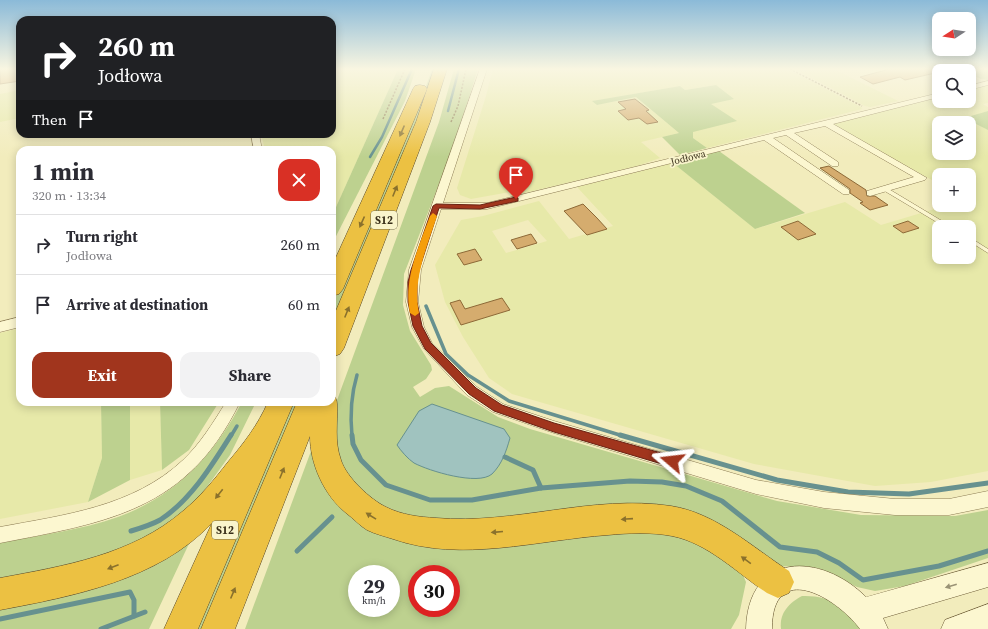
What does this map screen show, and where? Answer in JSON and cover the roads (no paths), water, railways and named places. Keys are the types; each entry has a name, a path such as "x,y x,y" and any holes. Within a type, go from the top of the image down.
{"highway":[{"name":"S12","path":"336,280 395,148 415,98"},
{"name":"S12","path":"336,338 423,122 431,98"},
{"name":"S12","path":"181,629 279,406"},
{"name":"S12","path":"218,629 308,406"},
{"path":"325,406 322,432 323,450 329,469 340,487 353,502 372,517 394,527 416,533 443,535 639,518 671,521 696,528 716,539 778,582"},
{"path":"0,594 62,582 110,569 141,556 189,524 214,501 269,430"}],"main road":[{"path":"759,629 758,618 761,602 768,590 778,582 793,577 816,580 828,584 846,596 868,620 988,575"},
{"path":"954,629 988,617"}],"street":[{"path":"474,98 415,270 412,302 418,326 428,346 472,391 498,408 554,427 756,487 824,500 895,507 949,507 988,499"},
{"name":"Jodłowa","path":"436,206 487,206 925,98"},
{"path":"826,123 922,178 870,193"},
{"path":"787,132 836,164"},
{"path":"765,137 846,192"},
{"path":"0,326 16,323"},
{"path":"0,535 99,515 148,496 182,473 195,459 216,433 231,406"}],"lane":[{"path":"885,189 937,220"},
{"path":"976,243 988,251"}],"water":[{"path":"432,404 504,429 510,438 503,458 492,474 485,477 465,478 431,470 414,463 397,445 419,411"}],"waterway":[{"path":"370,157 382,137 399,98"},
{"path":"448,111 451,98"},
{"path":"426,306 446,354 468,375 509,401 623,436"},
{"path":"352,436 351,420 353,390 357,375"},
{"path":"231,436 237,426"},
{"path":"131,531 160,520 182,502 200,481 231,435"},
{"path":"352,435 353,444 361,460 386,485 430,500 472,500 541,488"},
{"path":"620,435 777,480 848,492 909,494 988,483"},
{"path":"505,457 533,470 541,488"},
{"path":"541,488 630,481 662,482 686,486 722,501 780,547 817,552 839,563 863,580 939,566 988,551"},
{"path":"297,551 332,517"},
{"path":"0,619 130,592 134,600 134,616"},
{"path":"101,629 145,612"}]}
